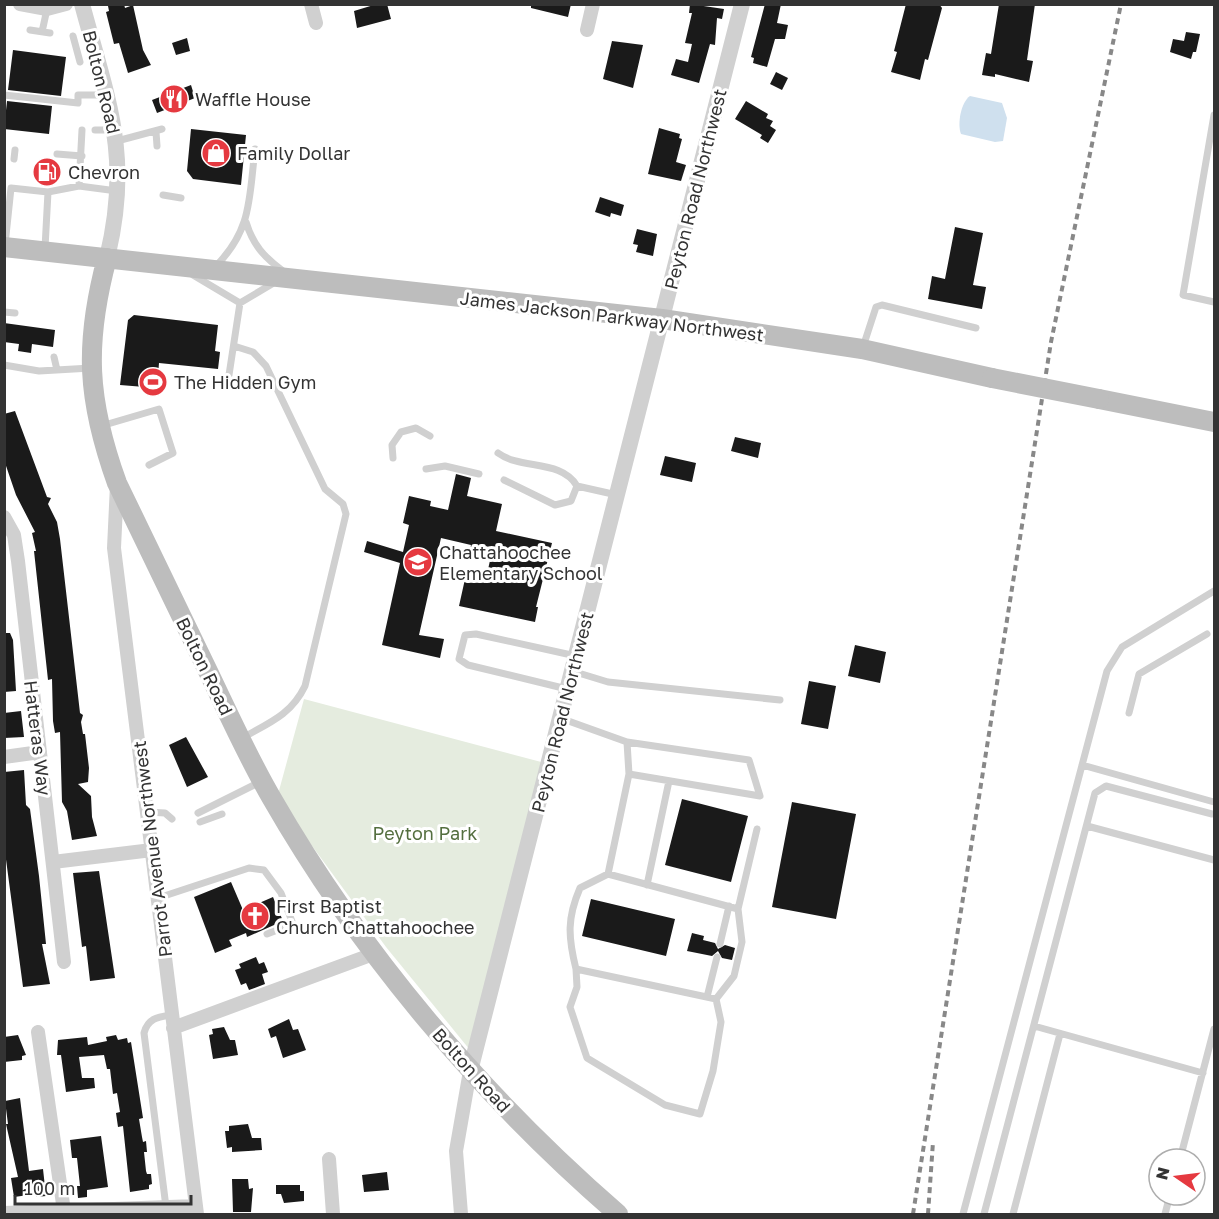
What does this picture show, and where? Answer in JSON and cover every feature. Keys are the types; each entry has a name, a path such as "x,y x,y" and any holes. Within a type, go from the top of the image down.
{"main road":[{"name":"James Jackson Parkway Northwest","path":"4,246 662,319 862,349 992,378 1215,422"},
{"name":"Bolton Road","path":"107,258 93,322 91,368 99,427 117,483 262,781 304,850 375,953 470,1071 527,1131 618,1215"}],"street":[{"path":"20,4 47,9 66,4"},
{"name":"Bolton Road","path":"82,4 116,136 118,191 114,227 107,258"},
{"path":"311,4 316,23"},
{"path":"587,30 593,4"},
{"name":"Peyton Road Northwest","path":"470,1071 742,4"},
{"name":"Parrot Avenue Northwest","path":"117,483 114,548 197,1210"},
{"name":"Hatteras Way","path":"4,517 14,535 64,962"},
{"path":"4,757 40,752"},
{"path":"53,862 152,850"},
{"path":"172,1022 375,953"},
{"path":"38,1032 64,1211"},
{"path":"461,1215 456,1151 470,1071"},
{"path":"329,1158 333,1215"},
{"path":"4,1213 166,1208 197,1210"}],"lane":[{"path":"30,30 46,32 47,9"},
{"path":"73,36 80,62"},
{"path":"4,95 78,103 78,95 107,95"},
{"path":"1215,115 1183,295 1215,302"},
{"path":"79,186 82,130"},
{"path":"95,130 116,136 159,130 157,146"},
{"path":"213,269 231,251 246,222 255,149"},
{"path":"14,159 15,150"},
{"path":"57,154 82,156"},
{"path":"4,246 11,188 48,192 79,186 118,191"},
{"path":"44,251 48,192"},
{"path":"163,195 181,198"},
{"path":"240,303 288,278 267,260 252,242 246,222"},
{"path":"178,266 240,303"},
{"path":"227,388 240,303"},
{"path":"862,349 876,307 882,305 976,328"},
{"path":"4,312 15,314"},
{"path":"234,346 253,352 266,366 325,489 343,504 346,514 305,686 297,702 289,711 240,739"},
{"path":"54,357 57,370"},
{"path":"4,365 39,370 91,368"},
{"path":"99,427 159,409 173,453 149,465"},
{"path":"393,458 392,445 401,432 416,428 430,436"},
{"path":"498,453 507,459 555,470 571,477 577,486 617,495"},
{"path":"426,469 445,466 479,474"},
{"path":"504,480 555,505 571,501 577,486"},
{"path":"963,1215 1107,672 1122,647 1215,591"},
{"path":"567,689 468,665 459,659 465,634 476,634 574,663 608,682 780,700"},
{"path":"1129,713 1139,674 1207,634"},
{"path":"560,718 627,742 749,760 760,796 629,774"},
{"path":"608,874 629,774 627,742"},
{"path":"1082,765 1215,802"},
{"path":"198,813 262,781"},
{"path":"647,885 669,781"},
{"path":"984,1215 1095,793 1106,786 1212,814"},
{"path":"148,812 165,813 172,819"},
{"path":"200,822 222,814"},
{"path":"1087,826 1215,860"},
{"path":"716,999 734,976 742,942 738,909 757,829"},
{"path":"158,897 249,868 264,870 273,879 281,893 293,924 267,934"},
{"path":"716,999 721,1022 713,1071 700,1114 665,1105 587,1058 570,1007 577,987 576,969 570,943 571,911 580,888 608,874 738,909"},
{"path":"720,944 729,906"},
{"path":"707,997 717,957"},
{"path":"576,969 716,999"},
{"path":"166,1208 144,1033 146,1026 155,1017 172,1022"},
{"path":"1034,1026 1203,1073"},
{"path":"1183,1147 1215,1029"},
{"path":"1013,1215 1060,1034"}],"green space":[{"name":"Peyton Park","path":"304,699 545,763 470,1050 386,947 277,798"}],"water":[{"path":"970,96 1002,103 1007,118 1003,141 995,142 961,134 959,125 961,113 964,103"}],"building":[{"path":"124,4 125,8 133,5 143,50 151,65 128,73 119,43 114,44 106,12 109,11 108,6"},
{"path":"377,4 387,4 391,19 357,28 354,11"},
{"path":"531,4 571,4 568,17 531,8"},
{"path":"690,4 724,9 722,19 717,18 715,45 710,44 699,83 671,75 676,59 688,62 692,44 685,43 692,13 689,13"},
{"path":"765,4 781,4 777,23 788,25 785,39 775,39 767,67 753,63 754,58 751,57"},
{"path":"906,4 939,4 942,8 928,60 925,59 920,80 891,72"},
{"path":"999,4 1035,4 1027,60 1033,61 1029,82 995,74 995,77 982,75 986,53 991,54"},
{"path":"1186,32 1200,34 1196,52 1193,52 1191,59 1170,52 1173,39 1184,41"},
{"path":"187,38 190,51 176,55 172,43"},
{"path":"612,41 643,45 633,88 603,79"},
{"path":"13,50 66,57 61,96 8,90"},
{"path":"776,72 788,78 782,90 770,84"},
{"name":"Waffle House","path":"191,85 195,98 157,113 152,100"},
{"path":"7,101 52,106 49,134 4,129"},
{"path":"746,101 768,114 766,118 773,121 770,126 776,130 768,143 760,138 762,135 735,119"},
{"path":"659,128 680,134 679,138 682,139 676,162 686,165 681,181 648,174"},
{"name":"Family Dollar","path":"191,129 246,135 241,185 193,179 187,171"},
{"path":"600,197 624,205 621,216 611,213 610,217 595,212"},
{"path":"955,227 983,233 973,285 986,287 982,309 928,299 932,276 945,279"},
{"path":"637,229 657,234 653,256 636,252 638,245 633,244"},
{"path":"134,315 218,325 215,351 220,352 218,369 159,363 157,388 120,385 128,320"},
{"path":"4,323 55,330 53,347 32,344 31,353 18,351 19,344 4,342"},
{"path":"15,411 47,497 51,498 48,504 57,522 80,713 83,715 81,722 83,734 85,734 89,768 88,782 78,784 91,796 92,817 97,836 72,840 67,811 62,802 60,732 55,733 53,721 52,679 48,680 34,551 36,551 32,533 35,532 16,495 4,460 4,414"},
{"path":"735,437 761,443 758,458 731,451"},
{"path":"665,456 696,463 692,482 660,475"},
{"name":"Chattahoochee Elementary School","path":"456,474 471,478 467,496 502,504 496,531 552,543 536,607 538,607 535,622 459,606 465,579 485,583 491,556 469,552 471,545 441,538 419,635 444,639 440,658 382,645 400,563 364,552 367,541 403,552 409,525 403,523 409,496 431,501 430,506 448,510"},
{"path":"4,633 10,633 13,640 16,691 4,692"},
{"path":"855,645 886,652 880,683 848,676"},
{"path":"809,681 836,686 828,729 801,724"},
{"path":"21,711 24,737 4,738 4,713"},
{"path":"186,737 208,777 187,787 169,745"},
{"path":"24,770 26,805 30,809 39,876 46,944 42,944 50,984 23,987 5,852 4,772"},
{"path":"682,799 748,816 731,882 665,865"},
{"path":"792,802 856,814 836,919 772,907"},
{"path":"99,871 115,978 90,981 86,946 82,947 73,873"},
{"name":"First Baptist Church Chattahoochee","path":"231,882 243,910 273,897 283,921 247,937 246,933 229,940 232,946 215,953 194,897"},
{"path":"591,899 675,919 666,956 582,936"},
{"path":"692,933 704,936 703,940 715,943 718,949 725,945 735,948 732,960 722,958 718,951 712,956 687,951"},
{"path":"256,957 259,964 264,962 268,972 262,974 265,984 249,990 246,983 241,985 235,970 241,968 239,964"},
{"path":"289,1019 293,1030 298,1029 306,1050 283,1058 276,1036 271,1038 268,1029"},
{"path":"224,1027 230,1040 235,1040 238,1055 213,1059 209,1035 213,1034 212,1029"},
{"path":"18,1035 26,1055 22,1056 22,1060 4,1062 4,1037"},
{"path":"116,1035 118,1040 127,1038 128,1043 131,1042 143,1118 139,1119 143,1142 146,1141 147,1152 144,1152 146,1171 147,1174 151,1174 152,1184 149,1185 149,1189 130,1192 123,1126 118,1127 116,1113 120,1112 117,1093 113,1094 110,1069 107,1069 104,1055 79,1057 82,1078 94,1078 95,1088 66,1092 61,1055 57,1055 58,1040 87,1037 88,1045 107,1041 106,1037"},
{"path":"20,1098 29,1171 43,1169 46,1196 36,1197 36,1194 14,1197 11,1178 18,1177 6,1124 8,1124 5,1101"},
{"path":"248,1124 252,1138 261,1138 262,1150 232,1152 232,1147 227,1148 225,1131 229,1131 229,1126"},
{"path":"101,1136 108,1187 87,1190 87,1197 78,1198 77,1186 80,1186 77,1158 72,1158 70,1140"},
{"path":"387,1172 389,1190 364,1192 362,1175"},
{"path":"232,1179 248,1179 249,1189 253,1188 251,1212 233,1212"},
{"path":"276,1185 300,1185 300,1191 304,1191 304,1201 284,1203 281,1194 276,1194"}],"railway":[{"path":"913,1214 1051,342 1121,4"},
{"path":"928,1214 933,1142"}],"place":[{"name":"Waffle House","path":"174,99"},
{"name":"Family Dollar","path":"216,153"},
{"name":"Chevron","path":"47,172"},
{"name":"The Hidden Gym","path":"153,382"},
{"name":"Chattahoochee Elementary School","path":"418,562"},
{"name":"First Baptist Church Chattahoochee","path":"255,916"}]}
